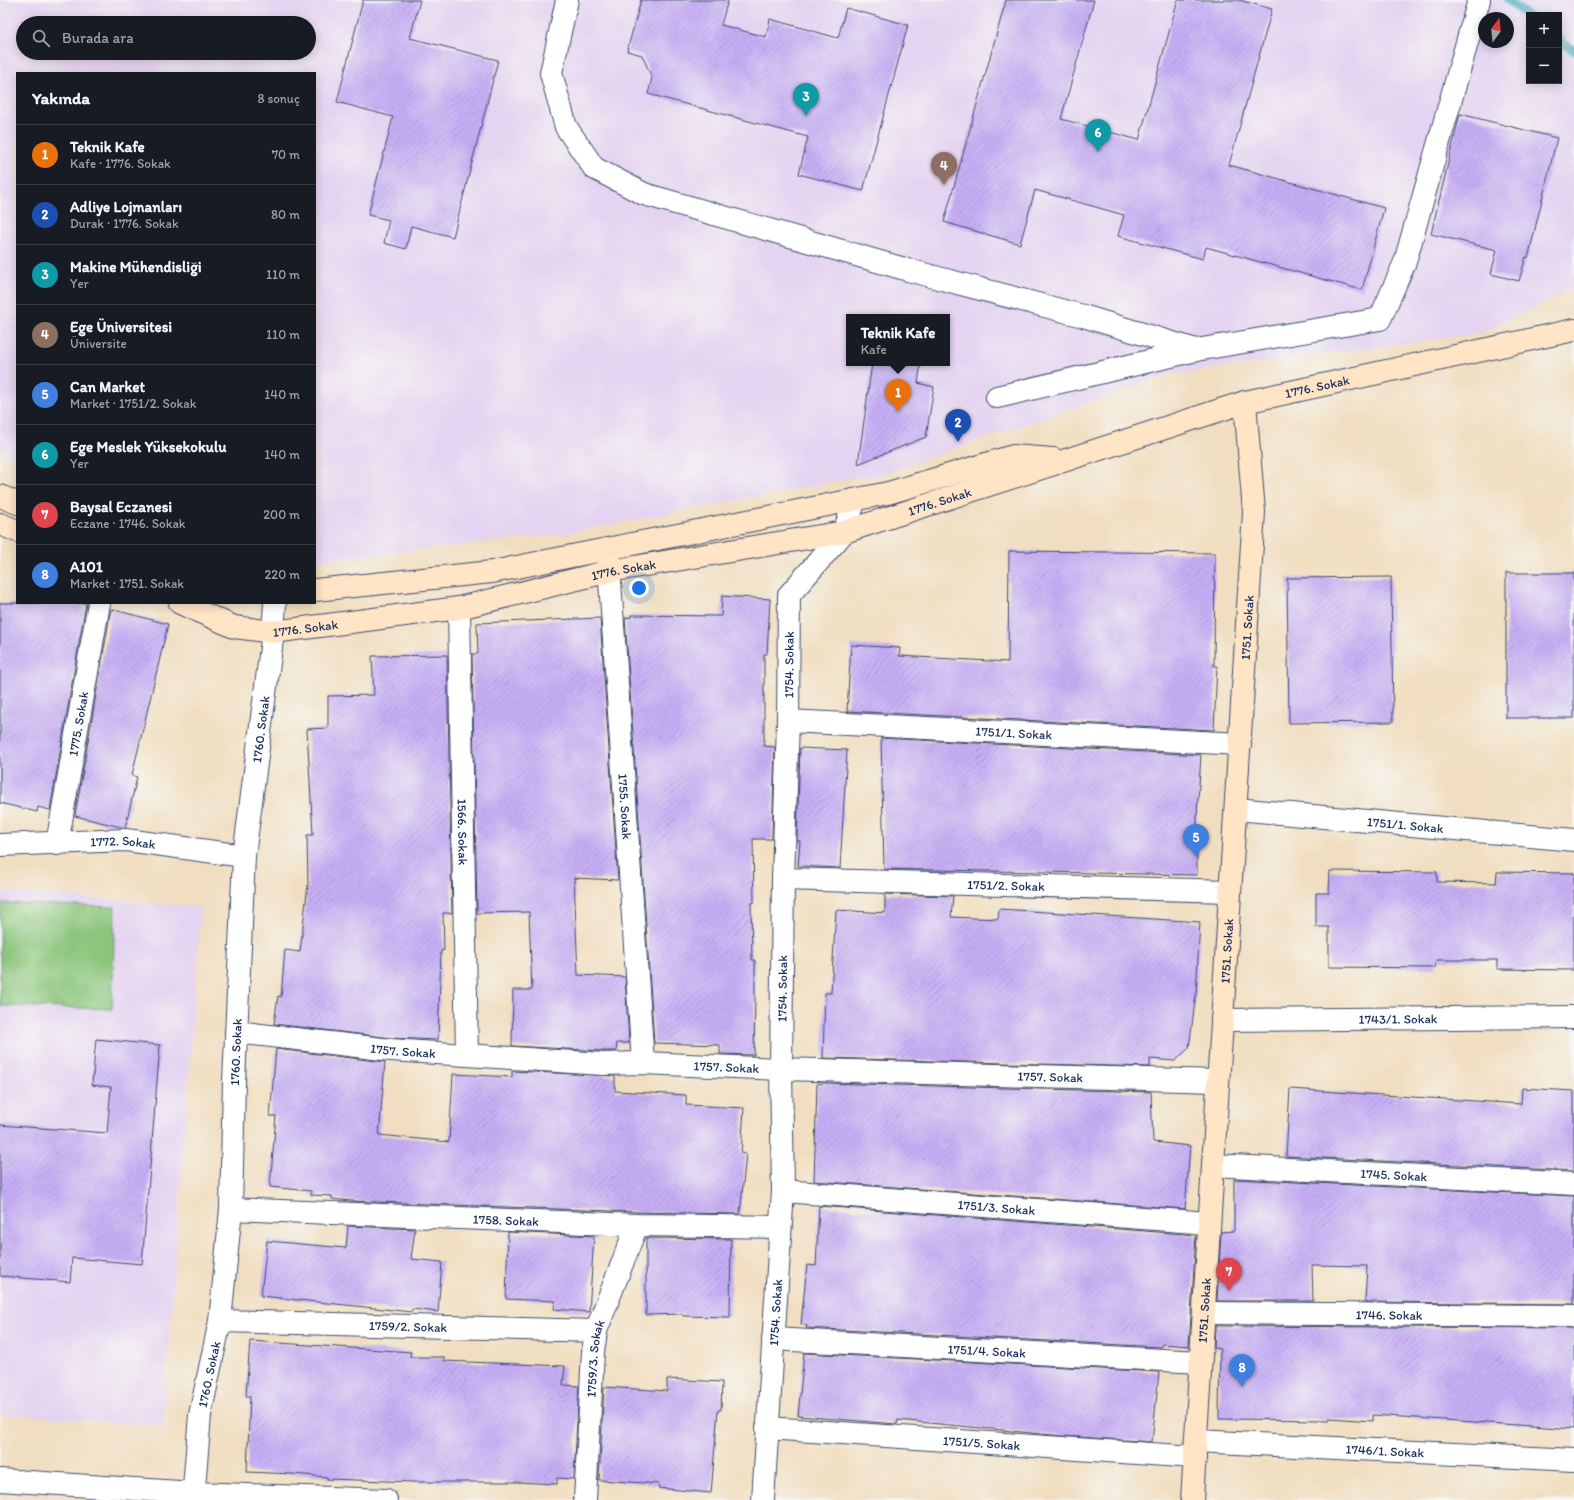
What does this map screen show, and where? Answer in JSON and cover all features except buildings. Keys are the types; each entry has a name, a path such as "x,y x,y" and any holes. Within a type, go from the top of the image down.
{"street":[{"path":"567,0 551,73 566,127 594,168 644,194 908,270 1083,316 1196,350"},
{"path":"997,397 1196,350 1380,319 1405,262 1478,2"},
{"name":"1776. Sokak","path":"182,604 234,627 274,632 459,608 610,571 844,532 1245,402 1574,330"},
{"name":"1751. Sokak","path":"1192,1500 1200,1362 1205,1313 1209,1223 1254,512 1245,402"},
{"name":"1776. Sokak","path":"316,590 492,572 888,493 1013,456 1064,460"},
{"path":"0,496 16,503"},
{"name":"1754. Sokak","path":"763,1500 783,1191 781,1069 783,879 788,721 789,595 844,532 855,500"},
{"path":"0,524 16,532"},
{"name":"1755. Sokak","path":"607,549 610,571 643,1063"},
{"name":"1775. Sokak","path":"57,844 99,604"},
{"name":"1760. Sokak","path":"193,1497 200,1415 220,1321 231,1209 236,1032 244,856 274,632 275,604"},
{"name":"1566. Sokak","path":"459,608 467,1055"},
{"name":"1751/1. Sokak","path":"788,721 1240,744"},
{"name":"1751/1. Sokak","path":"1236,809 1574,840"},
{"name":"1772. Sokak","path":"0,845 57,844 126,840 244,856"},
{"name":"1751/2. Sokak","path":"783,879 1230,890"},
{"name":"1743/1. Sokak","path":"1222,1020 1574,1017"},
{"name":"1757. Sokak","path":"236,1032 391,1050 603,1064 643,1063 781,1069 1218,1082"},
{"name":"1745. Sokak","path":"1213,1165 1574,1184"},
{"name":"1751/3. Sokak","path":"783,1191 1209,1223"},
{"name":"1758. Sokak","path":"231,1209 637,1225 780,1227"},
{"name":"1759/3. Sokak","path":"585,1500 592,1352 596,1331 637,1225"},
{"name":"1746. Sokak","path":"1205,1313 1574,1316"},
{"name":"1759/2. Sokak","path":"220,1321 596,1331"},
{"name":"1751/4. Sokak","path":"773,1339 1200,1362"},
{"name":"1751/5. Sokak","path":"767,1428 1195,1449"},
{"name":"1746/1. Sokak","path":"1195,1449 1574,1460"},
{"path":"0,1480 193,1497 386,1500"}],"shaded area":[{"path":"0,0 1574,0 1574,288 1481,333 1168,375 879,475 849,479 556,535 316,561 316,72 16,72 16,459 0,452"},
{"path":"0,891 201,907 163,1426 0,1414"}],"green space":[{"path":"0,903 115,907 112,1009 0,1006"}],"waterway":[{"path":"1508,0 1526,15"},
{"path":"1562,42 1574,51"}],"place":[{"name":"Makine Mühendisliği","path":"806,116"},
{"name":"Ege Meslek Yüksekokulu","path":"1098,152"},
{"name":"Ege Üniversitesi","path":"944,185"},
{"name":"Teknik Kafe","path":"898,412"},
{"name":"Adliye Lojmanları","path":"958,442"},
{"name":"Can Market","path":"1196,857"},
{"name":"Baysal Eczanesi","path":"1229,1291"},
{"name":"A101","path":"1242,1387"}]}
